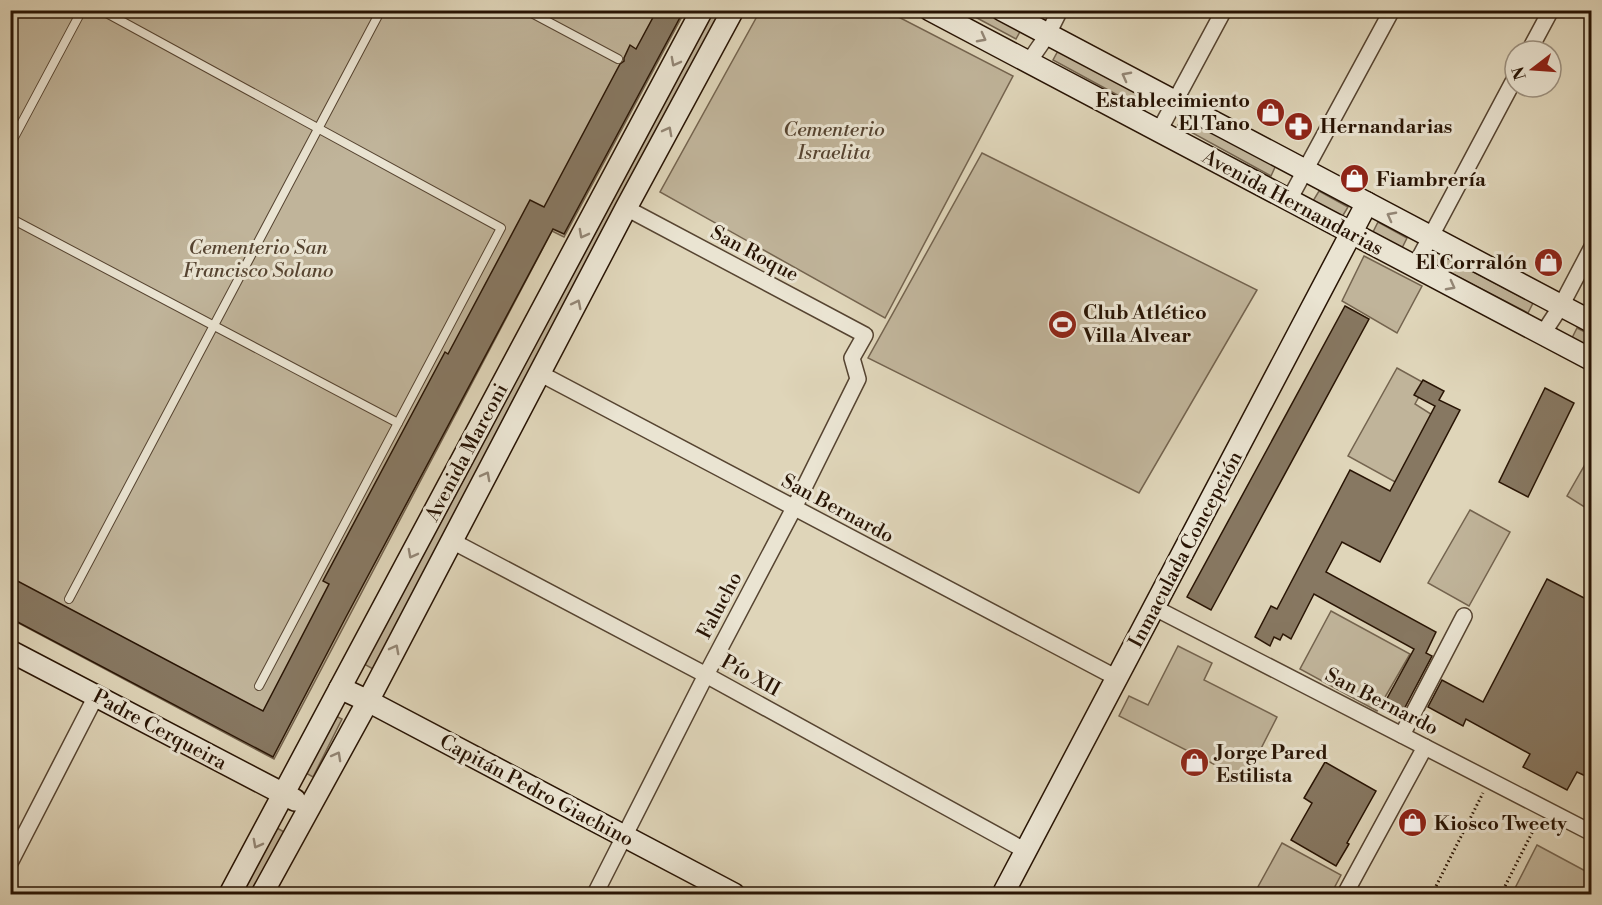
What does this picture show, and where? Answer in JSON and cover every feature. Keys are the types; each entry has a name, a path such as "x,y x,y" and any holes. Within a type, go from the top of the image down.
{"main road":[{"name":"Avenida Marconi","path":"230,894 702,10"},
{"name":"Avenida Marconi","path":"262,894 368,701 626,208 733,10"},
{"name":"Avenida Hernandarias","path":"930,10 1592,360"},
{"name":"Avenida Hernandarias","path":"1002,10 1592,322"},
{"name":"Inmaculada Concepción","path":"1003,894 1367,203"},
{"name":"Padre Cerqueira","path":"10,651 309,807"},
{"name":"Capitán Pedro Giachino","path":"340,688 734,894"}],"street":[{"path":"1028,63 1048,34 1060,10"},
{"path":"1159,132 1224,10"},
{"path":"1289,200 1392,10"},
{"path":"1536,39 1551,10"},
{"path":"1415,266 1504,99"},
{"name":"San Roque","path":"626,208 865,335"},
{"path":"1542,335 1561,306 1592,247"},
{"name":"Falucho","path":"595,894 858,379 852,358 865,335"},
{"name":"San Bernardo","path":"541,374 1117,678"},
{"name":"Pío XII","path":"452,541 706,675 1026,851"},
{"name":"San Bernardo","path":"1153,607 1592,833"},
{"path":"1402,735 1464,616"},
{"path":"10,863 96,696"},
{"path":"1345,894 1425,747"}],"lane":[{"path":"10,145 82,10"},
{"path":"101,10 501,228 259,686"},
{"path":"69,599 381,10"},
{"path":"526,10 618,59"},
{"path":"10,218 398,423"}],"path":[{"path":"1432,894 1489,780"},
{"path":"1501,894 1545,809"}],"green space":[{"name":"Cementerio San Francisco Solano","path":"10,11 685,11 564,237 552,231 274,759 11,619"},
{"path":"711,11 723,11 373,669 364,664"},
{"name":"Cementerio Israelita","path":"760,11 887,11 1013,76 885,318 660,192"},
{"path":"964,11 989,11 1022,28 1016,39"},
{"path":"1059,49 1151,100 1145,110 1053,60"},
{"path":"1184,114 1276,165 1271,176 1178,125"},
{"name":"Club Atlético Villa Alvear","path":"982,153 1257,290 1139,493 868,358"},
{"path":"1319,191 1348,207 1342,217 1313,201"},
{"path":"1378,222 1407,238 1402,248 1373,232"},
{"path":"1441,255 1533,303 1528,313 1435,265"},
{"path":"1364,256 1422,286 1397,333 1342,301"},
{"path":"1577,328 1591,335 1591,348 1572,338"},
{"path":"1397,368 1426,384 1415,404 1434,416 1397,483 1348,456"},
{"path":"1591,454 1592,511 1567,496"},
{"path":"1470,510 1510,532 1469,606 1428,583"},
{"path":"1331,611 1410,654 1377,711 1300,669"},
{"path":"1178,646 1212,663 1204,680 1277,717 1245,780 1119,716 1129,696 1148,705"},
{"path":"332,714 342,719 313,777 304,772"},
{"path":"277,828 286,833 254,894 242,894"},
{"path":"1282,843 1341,875 1331,894 1254,894"},
{"path":"1537,845 1591,874 1591,894 1512,894"}],"building":[{"path":"657,10 684,10 564,234 553,229 273,757 10,618 10,577 263,711 329,584 323,581 445,352 448,354 530,200 544,207 620,64 624,61 630,45 636,49"},
{"path":"1345,306 1369,319 1211,610 1187,597"},
{"path":"1423,380 1444,391 1439,400 1460,410 1380,562 1342,542 1326,572 1436,632 1426,653 1432,656 1402,713 1384,704 1414,649 1314,594 1291,639 1283,634 1280,640 1274,637 1270,646 1255,637 1271,606 1277,609 1350,470 1390,491 1435,406 1414,395"},
{"path":"1545,388 1574,403 1528,497 1499,482"},
{"path":"1547,579 1592,602 1592,779 1577,772 1567,790 1523,767 1530,754 1466,719 1463,726 1428,707 1442,680 1483,702"},
{"path":"1325,762 1376,791 1336,866 1291,840 1312,803 1304,798"}],"place":[{"name":"Establecimiento El Tano","path":"1271,112"},
{"name":"Hernandarias","path":"1299,126"},
{"name":"Fiambrería","path":"1355,179"},
{"name":"El Corralón","path":"1548,262"},
{"name":"Club Atlético Villa Alvear","path":"1062,324"},
{"name":"Jorge Pared Estilista","path":"1195,763"},
{"name":"Kiosco Tweety","path":"1413,823"}]}
